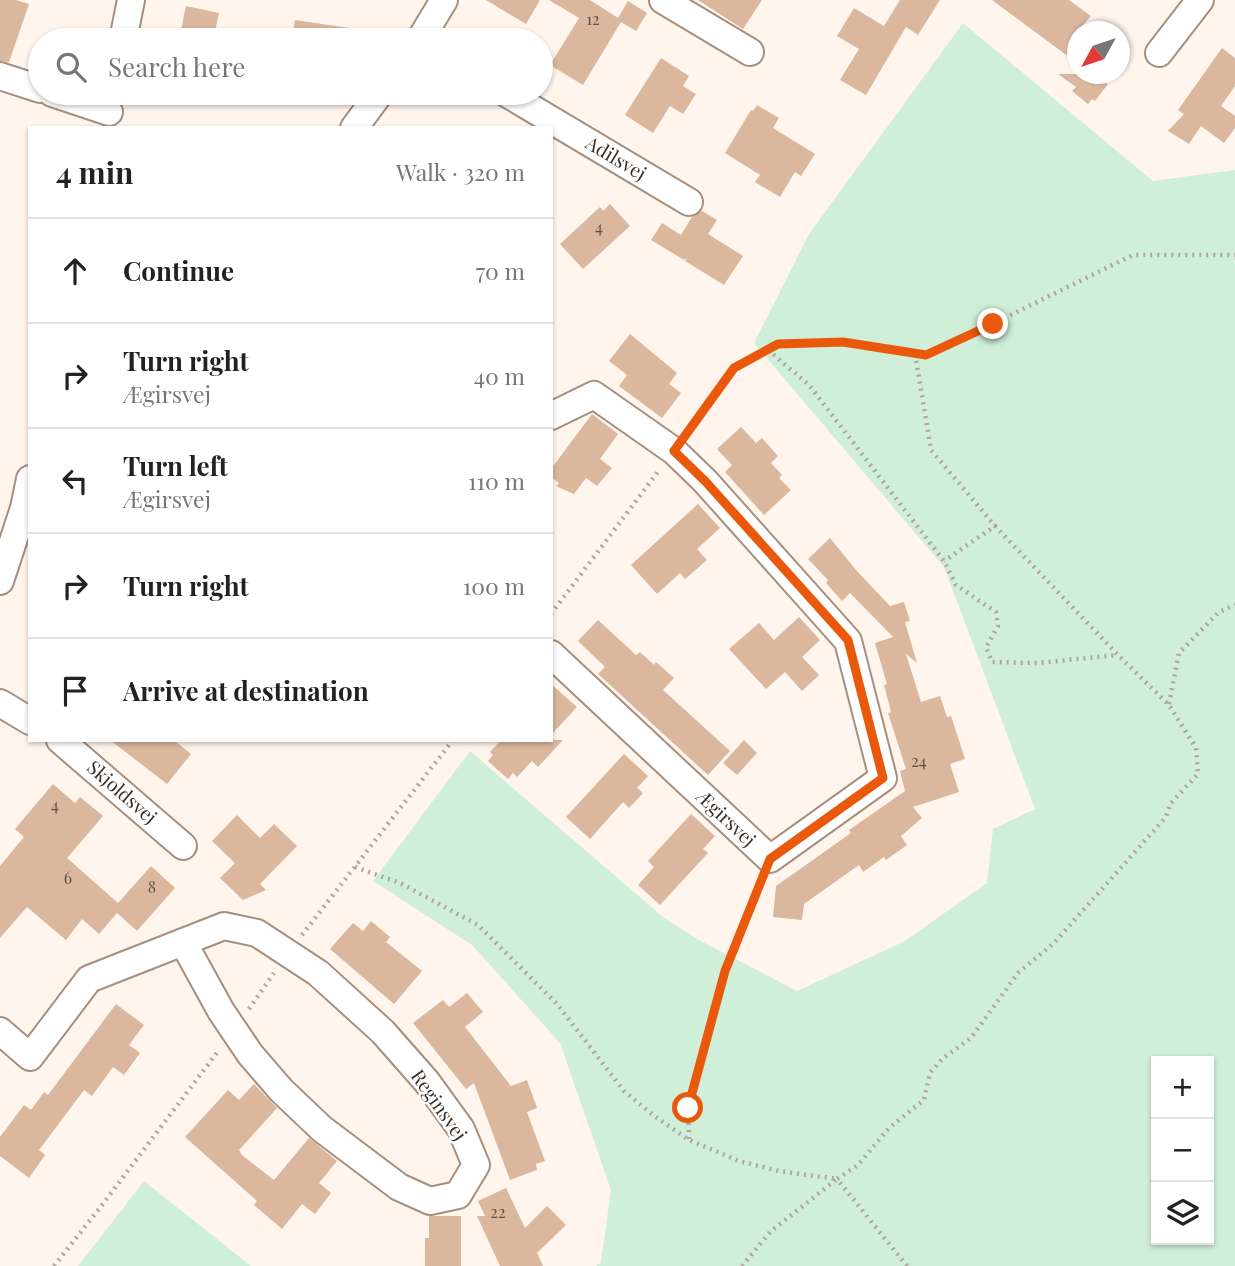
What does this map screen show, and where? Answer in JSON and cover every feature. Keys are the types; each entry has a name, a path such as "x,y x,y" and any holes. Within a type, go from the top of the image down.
{"street":[{"path":"125,28 131,0"},
{"path":"427,28 444,0"},
{"path":"663,0 750,52"},
{"path":"1159,53 1200,0"},
{"path":"0,75 28,85"},
{"path":"90,105 109,111"},
{"path":"355,126 371,105"},
{"name":"Adilsvej","path":"526,105 689,202"},
{"name":"Ægirsvej","path":"553,415 594,395 674,451 705,481 848,640 883,778 770,859 553,656"},
{"path":"0,581 28,489"},
{"path":"0,703 28,720"},
{"name":"Skjoldsvej","path":"62,742 183,846"},
{"name":"Reginsvej","path":"0,1031 30,1057 89,979 183,942 225,926 257,933 318,974 383,1032 427,1082 461,1129 476,1165 458,1195 430,1201 399,1187 321,1129 281,1090 234,1030 183,942"}],"path":[{"path":"553,611 734,368 768,349 778,344 843,342 926,355 1133,255 1235,255"},
{"path":"768,349 809,386 944,561 956,585 996,612 998,626 986,647 992,662 1037,663 1118,655"},
{"path":"742,1266 770,1232 858,1165 889,1128 924,1100 930,1073 942,1059 971,1038 1018,973 1054,943 1166,817 1170,804 1199,774 1196,748 1169,705 995,526 931,450 915,354"},
{"path":"944,561 995,526"},
{"path":"1169,705 1179,653 1219,612 1235,605"},
{"path":"54,1266 234,1030 288,954 451,742"},
{"path":"690,1140 688,1108 725,971 770,859"},
{"path":"355,867 400,883 478,925 557,1004 624,1091 690,1140 739,1161 779,1171 837,1179 907,1266"}],"green space":[{"path":"963,23 1153,181 1235,170 1235,1266 596,1266 601,1262 611,1190 560,1043 472,945 373,881 470,751 663,917 699,940 797,991 905,941 987,883 993,829 1035,809 944,567 754,343 809,234"},
{"path":"144,1181 251,1266 78,1266"}],"building":[{"path":"0,0 16,0 29,4 9,62 0,61"},
{"path":"486,0 540,0 526,24"},
{"path":"549,0 590,0 618,18 628,1 647,13 636,31 621,22 583,85 553,67 553,60 579,18"},
{"path":"698,0 762,0 743,29"},
{"path":"900,0 940,0 918,35 906,27 866,95 840,80 859,49 837,36 854,8 884,26"},
{"path":"992,0 1069,0 1091,16 1087,21 1067,21 1067,56"},
{"path":"186,6 219,13 216,28 181,28"},
{"path":"295,20 349,28 294,28"},
{"path":"1222,48 1235,58 1235,86 1221,106 1235,116 1235,128 1224,143 1201,126 1189,144 1168,131 1184,114 1178,110"},
{"path":"661,58 689,76 683,86 696,94 683,114 670,106 653,133 625,115"},
{"path":"1072,84 1108,84 1095,101 1092,99 1088,104 1072,91 1076,87"},
{"path":"757,105 779,118 773,128 815,154 801,176 795,172 780,197 755,182 760,175 725,153 751,110"},
{"path":"610,204 630,226 583,269 560,244 600,207 603,211"},
{"path":"702,211 717,220 708,234 743,256 724,285 685,261 687,258 684,260 651,240 662,223 681,235 692,217"},
{"path":"630,334 677,373 669,384 681,393 662,418 619,386 627,375 609,361"},
{"path":"592,414 618,434 600,459 612,468 597,486 586,478 574,494 556,486 559,483 553,478 553,466"},
{"path":"741,427 756,443 762,438 778,456 771,463 782,475 779,478 791,490 764,515 725,472 732,465 717,449"},
{"path":"698,504 720,528 697,549 707,560 685,579 680,573 657,594 631,565"},
{"path":"830,538 890,606 904,602 910,621 905,622 917,663 906,654 921,702 940,696 947,717 951,716 965,759 950,764 959,792 913,807 922,818 901,836 907,845 863,872 859,865 804,904 802,920 773,917 776,886 905,791 900,771 906,769 888,713 891,712 884,685 887,684 875,643 893,637 850,593 842,601 826,583 828,580 808,559"},
{"path":"799,617 820,640 802,657 819,675 802,691 785,672 766,689 729,649 759,623 774,640"},
{"path":"598,620 636,655 640,652 674,678 663,690 730,751 708,775 598,674 605,667 578,641"},
{"path":"553,686 577,707 553,733"},
{"path":"563,740 538,767 532,761 517,777 513,773 508,779 488,761 493,755 490,752 499,742"},
{"path":"744,740 757,753 737,775 723,763"},
{"path":"113,742 176,742 191,754 167,784"},
{"path":"624,754 648,776 637,788 643,793 629,808 623,802 590,839 566,817"},
{"path":"53,784 75,803 80,797 103,816 67,858 118,903 151,866 175,888 137,931 117,913 99,934 82,919 66,940 27,907 0,938 0,866 24,837 15,829"},
{"path":"691,814 715,836 703,849 708,853 660,905 638,885 654,867 648,861"},
{"path":"237,815 260,838 274,824 297,846 260,884 266,890 243,900 220,878 235,863 212,841"},
{"path":"371,921 390,937 386,942 422,971 394,1004 330,949 353,923 363,931"},
{"path":"467,993 483,1012 465,1027 511,1086 527,1080 537,1108 527,1112 545,1161 536,1164 537,1170 510,1180 474,1083 466,1089 413,1023 443,1000 449,1007"},
{"path":"116,1004 144,1025 129,1045 140,1053 124,1075 113,1067 92,1096 84,1090 39,1150 45,1155 29,1178 0,1156 0,1137 24,1105 31,1110 44,1092 48,1095"},
{"path":"254,1084 277,1108 239,1150 242,1155 274,1180 309,1138 337,1161 319,1183 331,1193 315,1214 302,1204 282,1229 254,1205 257,1201 185,1137 228,1090 239,1100"},
{"path":"506,1188 525,1228 547,1206 566,1225 537,1253 543,1266 500,1266 477,1216 485,1216 478,1201"},
{"path":"429,1216 461,1216 461,1266 425,1266 425,1238 429,1238"}],"route":[{"path":"688,1108 725,971 770,859 883,778 848,640 705,481 674,451 734,368 778,344 843,342 926,355 993,324"}]}
